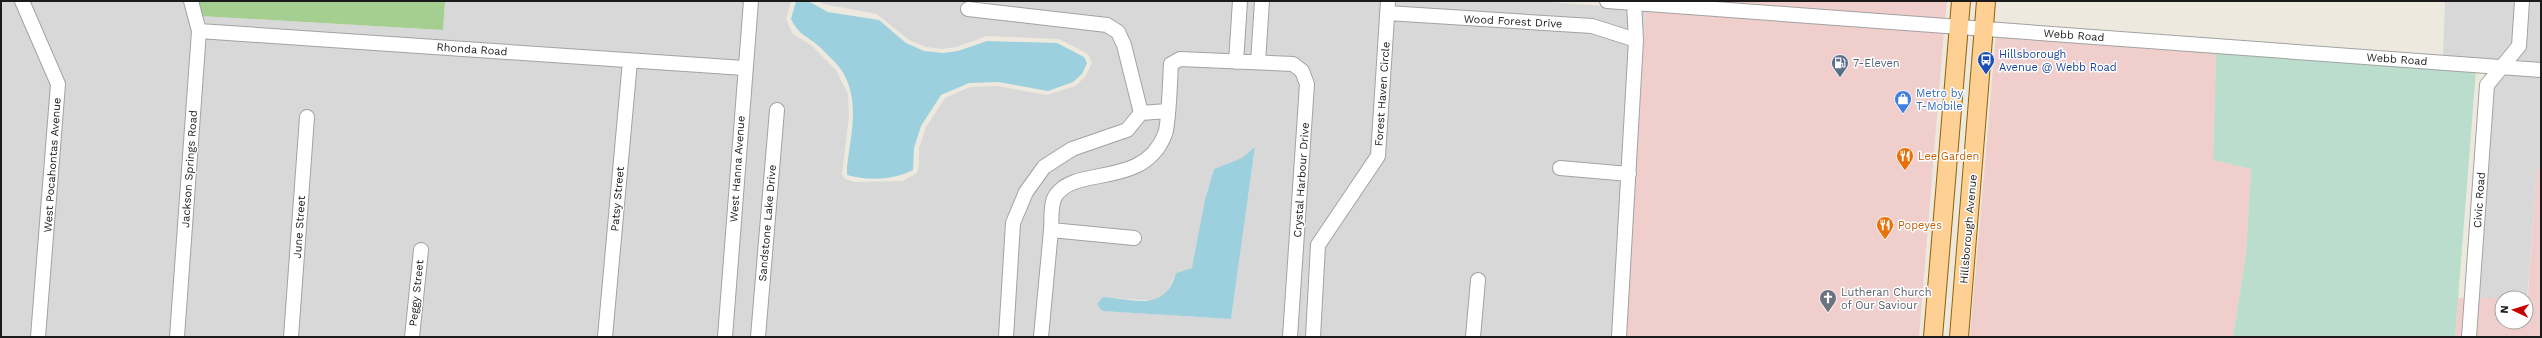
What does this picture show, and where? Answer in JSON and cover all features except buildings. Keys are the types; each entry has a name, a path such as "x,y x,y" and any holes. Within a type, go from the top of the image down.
{"main road":[{"path":"1933,337 1961,1"},
{"name":"Hillsborough Avenue","path":"1959,337 1986,1"},
{"path":"1943,216 1957,222 1955,279 1963,289"},
{"path":"1938,273 1945,301 1944,337"}],"street":[{"name":"West Pocahontas Avenue","path":"22,1 58,84 38,337"},
{"name":"Jackson Springs Road","path":"177,337 199,31 192,1"},
{"name":"West Hanna Avenue","path":"725,337 744,68 751,1"},
{"path":"1236,62 1240,1"},
{"path":"1258,62 1262,1"},
{"name":"Webb Road","path":"1608,1 2541,70"},
{"name":"Civic Road","path":"2469,337 2487,85 2519,46 2522,1"},
{"path":"1619,337 1636,40 1634,3"},
{"path":"969,4 1107,25 1118,32 1124,46 1141,113"},
{"name":"Wood Forest Drive","path":"1388,7 1592,26 1636,40"},
{"name":"Forest Haven Circle","path":"1313,337 1318,245 1378,156 1388,7"},
{"name":"Rhonda Road","path":"199,31 744,68"},
{"name":"Crystal Harbour Drive","path":"1041,337 1055,196 1063,187 1142,163 1154,154 1166,133 1171,64 1180,60 1293,64 1302,71 1307,84 1290,337"},
{"name":"Patsy Street","path":"605,337 630,61"},
{"name":"Sandstone Lake Drive","path":"758,337 778,110"},
{"path":"1006,337 1013,223 1026,192 1044,167 1072,149 1127,130 1141,113 1167,111"},
{"name":"June Street","path":"291,337 308,117"},
{"path":"1560,168 1629,174"},
{"path":"1051,230 1134,238"},
{"name":"Peggy Street","path":"412,337 421,250"},
{"path":"1474,337 1478,280"}],"shaded area":[{"path":"1,1 16,1 52,85 33,337 1,337"},
{"path":"29,1 185,1 193,32 171,337 44,337 64,85"},
{"path":"445,1 745,1 739,63 204,26 201,16 443,30"},
{"path":"757,1 791,1 786,19 793,34 812,46 836,70 848,94 849,116 842,175 845,179 855,182 902,181 917,173 919,165 919,148 926,127 945,98 970,87 997,86 1047,95 1075,86 1085,77 1092,63 1088,54 1059,39 987,36 956,47 942,49 926,47 909,40 877,14 823,4 818,1 1534,1 1646,9 1632,215 1615,337 731,337","holes":["1255,148 1231,319 1102,311 1097,304 1103,297 1156,301 1165,295 1176,273 1193,268 1205,200 1214,169 1243,158"]},
{"path":"1681,1 1947,1 1945,20"},
{"path":"2445,1 2516,1 2513,44 2498,62 2443,57"},
{"path":"2528,1 2541,1 2541,65 2512,63"},
{"path":"1646,9 1944,30 1919,337 1615,337 1632,215"},
{"path":"1996,34 2216,51 2213,160 2251,169 2246,254 2233,337 1970,337"},
{"path":"204,37 624,66 599,337 418,337 427,246 416,244 406,337 297,337 314,112 302,111 285,337 183,337"},
{"path":"635,67 738,73 719,337 610,337"},
{"path":"2504,72 2541,76 2541,171 2537,171 2528,290 2494,290 2494,298 2478,298 2493,87"},
{"path":"2537,170 2541,171 2541,337 2475,337 2478,298 2494,298 2494,330 2534,330 2534,290 2528,290"},
{"path":"2458,298 2466,298 2463,337 2455,337"}],"green space":[{"path":"198,1 445,1 443,30 201,16"},
{"path":"2216,51 2476,70 2455,337 2233,337 2246,254 2251,169 2213,160"}],"water":[{"path":"796,1 808,1 828,12 879,20 906,43 924,51 943,53 958,51 987,41 1057,43 1084,57 1087,63 1082,74 1073,82 1048,91 998,82 969,83 941,95 921,126 914,148 913,170 889,178 872,179 855,177 847,175 853,116 851,91 838,65 821,48 801,33 794,25 791,19"},
{"path":"1255,147 1231,319 1102,311 1097,304 1103,297 1137,301 1156,299 1164,294 1171,286 1176,273 1192,268 1205,200 1214,169 1242,158"}],"place":[{"name":"Hillsborough Avenue @ Webb Road","path":"1986,75"},
{"name":"7-Eleven","path":"1840,78"},
{"name":"Metro by T-Mobile","path":"1903,114"},
{"name":"Lee Garden","path":"1905,171"},
{"name":"Popeyes","path":"1885,240"},
{"name":"Lutheran Church of Our Saviour","path":"1828,313"}]}
